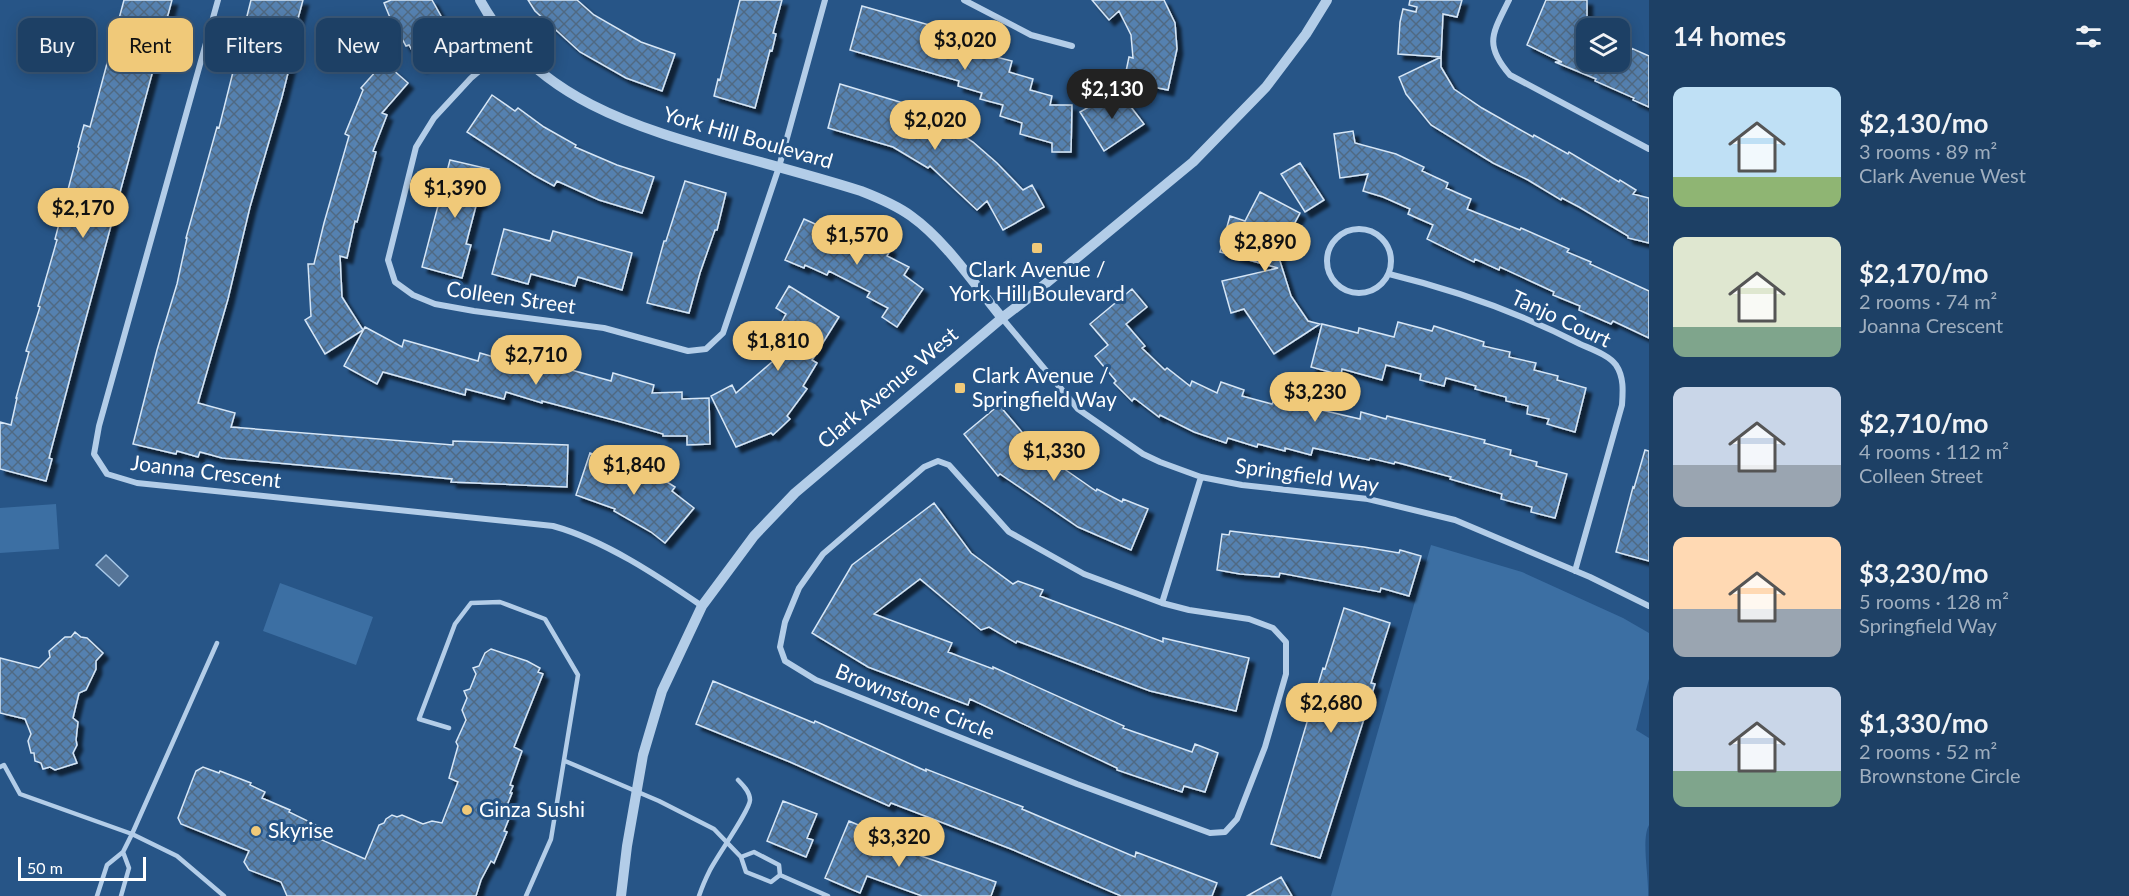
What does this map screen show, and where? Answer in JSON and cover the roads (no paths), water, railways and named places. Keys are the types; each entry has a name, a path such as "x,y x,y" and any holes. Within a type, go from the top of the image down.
{"street":[{"name":"Joanna Crescent","path":"218,0 99,426 94,454 106,474 137,483 553,525 577,532 597,542 702,606"},
{"name":"York Hill Boulevard","path":"480,0 492,18"},
{"name":"Colleen Street","path":"478,72 434,117 416,147 388,260 395,282 413,295 435,304 604,328 688,351 705,349 723,333 779,167 825,0"},
{"path":"963,0 1032,35 1072,46"},
{"name":"Clark Avenue West","path":"621,896 636,792 662,691 702,606 754,536 795,493 1002,318 1193,162 1266,87 1306,34 1327,0"},
{"path":"1509,0 1494,28 1493,49 1498,61 1510,75 1649,149"},
{"name":"York Hill Boulevard","path":"540,72 586,103 621,120 672,138 861,191 887,201 910,215 931,232 1002,318"},
{"path":"1369,230 1386,242 1392,262 1389,274 1376,289 1366,293 1356,294 1345,291 1336,284 1327,265 1332,244 1348,231 1369,230"},
{"name":"Tanjo Court","path":"1389,274 1415,280 1524,316 1596,351 1615,364 1623,384 1622,405 1575,570"},
{"name":"Springfield Way","path":"1002,318 1078,409 1143,454 1201,477 1242,485 1368,500 1455,520 1575,570 1649,606"},
{"name":"Brownstone Circle","path":"938,461 949,465 1009,532 1084,574 1162,603 1189,610 1249,619 1273,628 1286,642 1286,674 1265,747 1237,819 1225,832 1210,833 1179,823 816,680 785,661 780,647 785,622 799,588 823,554 924,467 938,461"},
{"path":"1162,603 1201,477"}],"lane":[{"path":"449,728 419,719 454,624 471,603 500,602 545,618 578,675 551,839 526,896"},
{"path":"97,896 107,865 123,852 132,834 217,642"},
{"path":"565,761 714,829 741,857 746,872 771,882 780,875"},
{"path":"0,767 4,765 20,794 132,834 177,856 224,896"},
{"path":"699,896 710,870 748,811 751,799 746,788 738,780"},
{"path":"121,896 129,868 123,852"},
{"path":"741,857 754,852 779,866 780,875"},
{"path":"780,875 828,896"}],"place":[{"name":"Clark Avenue / York Hill Boulevard","path":"1037,248"},
{"name":"Clark Avenue / Springfield Way","path":"960,388"},
{"name":"Ginza Sushi","path":"467,810"},
{"name":"Skyrise","path":"256,831"}]}
